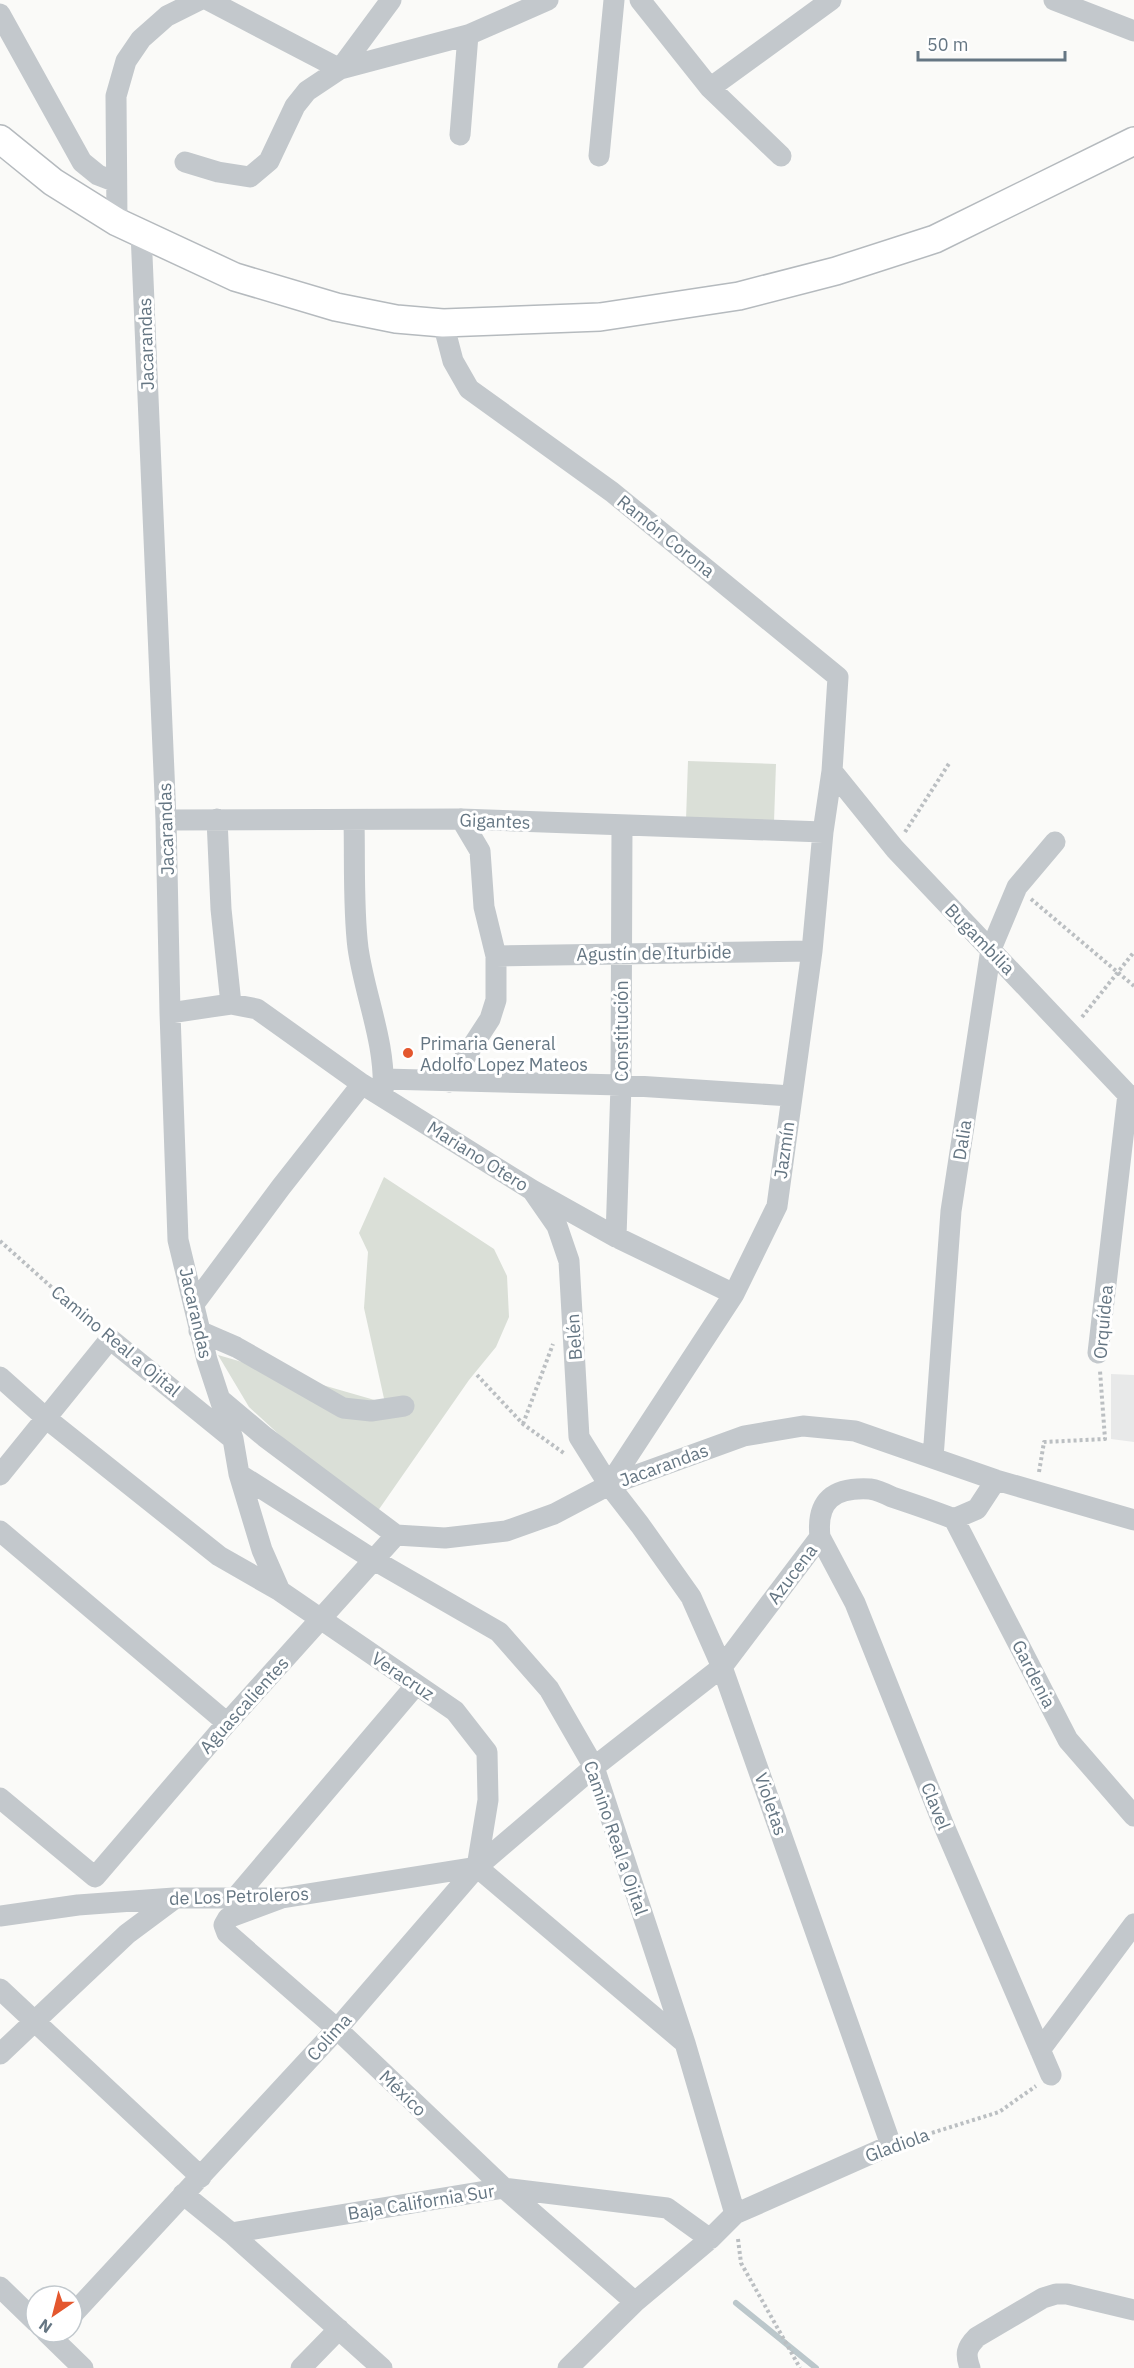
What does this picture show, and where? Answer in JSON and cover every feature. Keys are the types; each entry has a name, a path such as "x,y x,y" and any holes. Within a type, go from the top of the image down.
{"main road":[{"path":"0,139 53,182 129,227 235,277 336,308 396,319 442,323 600,317 761,291 836,271 935,239 1134,141"}],"street":[{"name":"Jacarandas","path":"199,0 167,16 141,39 126,61 116,96 116,183 129,227 166,820 178,1240 199,1331 221,1400"},
{"path":"207,0 340,69"},
{"path":"340,69 391,0"},
{"path":"185,162 218,172 250,177 269,161 295,106 307,91 340,69 468,35 548,0"},
{"path":"599,156 614,0"},
{"path":"640,0 710,88 781,156"},
{"path":"710,88 831,0"},
{"path":"1054,0 1134,31"},
{"path":"0,14 82,162 98,175 116,183"},
{"path":"460,135 468,35"},
{"name":"Ramón Corona","path":"442,323 453,361 470,389 612,492 838,677 832,771"},
{"name":"Jazmín","path":"609,1485 734,1294 777,1206 812,951 823,831 832,771"},
{"name":"Bugambilia","path":"832,771 895,849 1131,1098"},
{"path":"217,819 221,909 231,1004"},
{"path":"449,1082 490,1019 496,1000 496,956 484,907 480,852 461,819"},
{"name":"Gigantes","path":"166,820 461,819 823,831"},
{"path":"354,820 358,948 380,1047 384,1088 449,1082 621,1085 791,1096"},
{"name":"Constitución","path":"616,1237 621,1085 622,825"},
{"name":"Dalia","path":"933,1458 951,1211 991,949 1017,887 1054,842"},
{"name":"Agustín de Iturbide","path":"496,956 812,951"},
{"name":"Mariano Otero","path":"170,1013 231,1004 257,1009 362,1084 384,1088 532,1190 616,1237 734,1294"},
{"path":"194,1304 281,1187 362,1084"},
{"name":"Orquídea","path":"1098,1353 1131,1098"},
{"name":"Belén","path":"532,1190 557,1226 569,1261 579,1437 609,1485"},
{"path":"199,1331 236,1347 344,1408 371,1411 404,1406"},
{"path":"0,1475 110,1339"},
{"name":"Camino Real a Ojital","path":"110,1339 233,1439"},
{"name":"Veracruz","path":"0,1377 47,1419 219,1556 280,1591 455,1711 487,1752 488,1800 477,1867"},
{"path":"221,1400 233,1439 239,1474 262,1550 280,1591"},
{"path":"221,1400 266,1437 396,1535"},
{"name":"Jacarandas","path":"396,1535 445,1538 506,1531 554,1514 609,1485 744,1436 803,1426 855,1431 996,1480 1134,1520"},
{"name":"Camino Real a Ojital","path":"239,1474 374,1560 499,1632 549,1689 594,1767 685,2043 737,2212"},
{"path":"954,1519 977,1509 996,1480"},
{"name":"Violetas","path":"609,1485 691,1597 722,1666 891,2145"},
{"name":"Azucena","path":"594,1767 722,1666 820,1537 818,1520 822,1508 831,1497 841,1492 871,1489 954,1519"},
{"name":"Gardenia","path":"954,1519 1068,1740 1134,1816"},
{"path":"0,1532 227,1723"},
{"name":"Aguascalientes","path":"0,1798 95,1877 227,1723 396,1535"},
{"name":"Clavel","path":"820,1537 855,1603 944,1826 1051,2075"},
{"path":"236,1897 416,1685"},
{"name":"Colima","path":"84,2302 337,2029 477,1867 594,1767"},
{"path":"477,1867 685,2043"},
{"name":"de Los Petroleros","path":"0,1916 78,1905 174,1898 282,1898 477,1867"},
{"path":"0,2054 127,1934 174,1898"},
{"name":"México","path":"282,1898 228,1918 224,1925 226,1933 337,2029 504,2188 635,2302"},
{"path":"1040,2050 1134,1924"},
{"path":"0,1989 33,2023 201,2177"},
{"name":"Gladiola","path":"737,2212 891,2145"},
{"name":"Baja California Sur","path":"231,2233 504,2188 667,2208 710,2240"},
{"path":"183,2194 231,2233 382,2368"},
{"path":"568,2368 635,2302 710,2240 737,2212"},
{"path":"0,2287 24,2310"},
{"path":"970,2368 965,2355 969,2345 977,2337 1043,2298 1067,2294 1134,2310"},
{"path":"301,2368 339,2329"},
{"path":"60,2344 83,2368"}],"path":[{"path":"895,849 950,762"},
{"path":"1017,887 1134,986"},
{"path":"1070,1032 1134,952"},
{"name":"Camino Real a Ojital","path":"0,1241 110,1339"},
{"path":"523,1424 556,1338"},
{"name":"Orquídea","path":"1036,1491 1044,1442 1105,1439 1098,1353"},
{"path":"477,1375 523,1424 571,1458"},
{"name":"Gladiola","path":"891,2145 999,2112 1051,2075"},
{"path":"737,2212 741,2263 800,2368"}],"shaded area":[{"path":"688,761 776,764 774,822 686,820"},
{"path":"384,1177 494,1249 507,1276 509,1317 496,1347 469,1380 375,1515 310,1463 249,1407 218,1355 385,1403 364,1308 368,1252 359,1233"},
{"path":"1111,1374 1134,1375 1134,1442 1111,1439"}],"waterway":[{"path":"736,2303 816,2368"}],"place":[{"name":"Primaria General Adolfo Lopez Mateos","path":"408,1053"}]}
